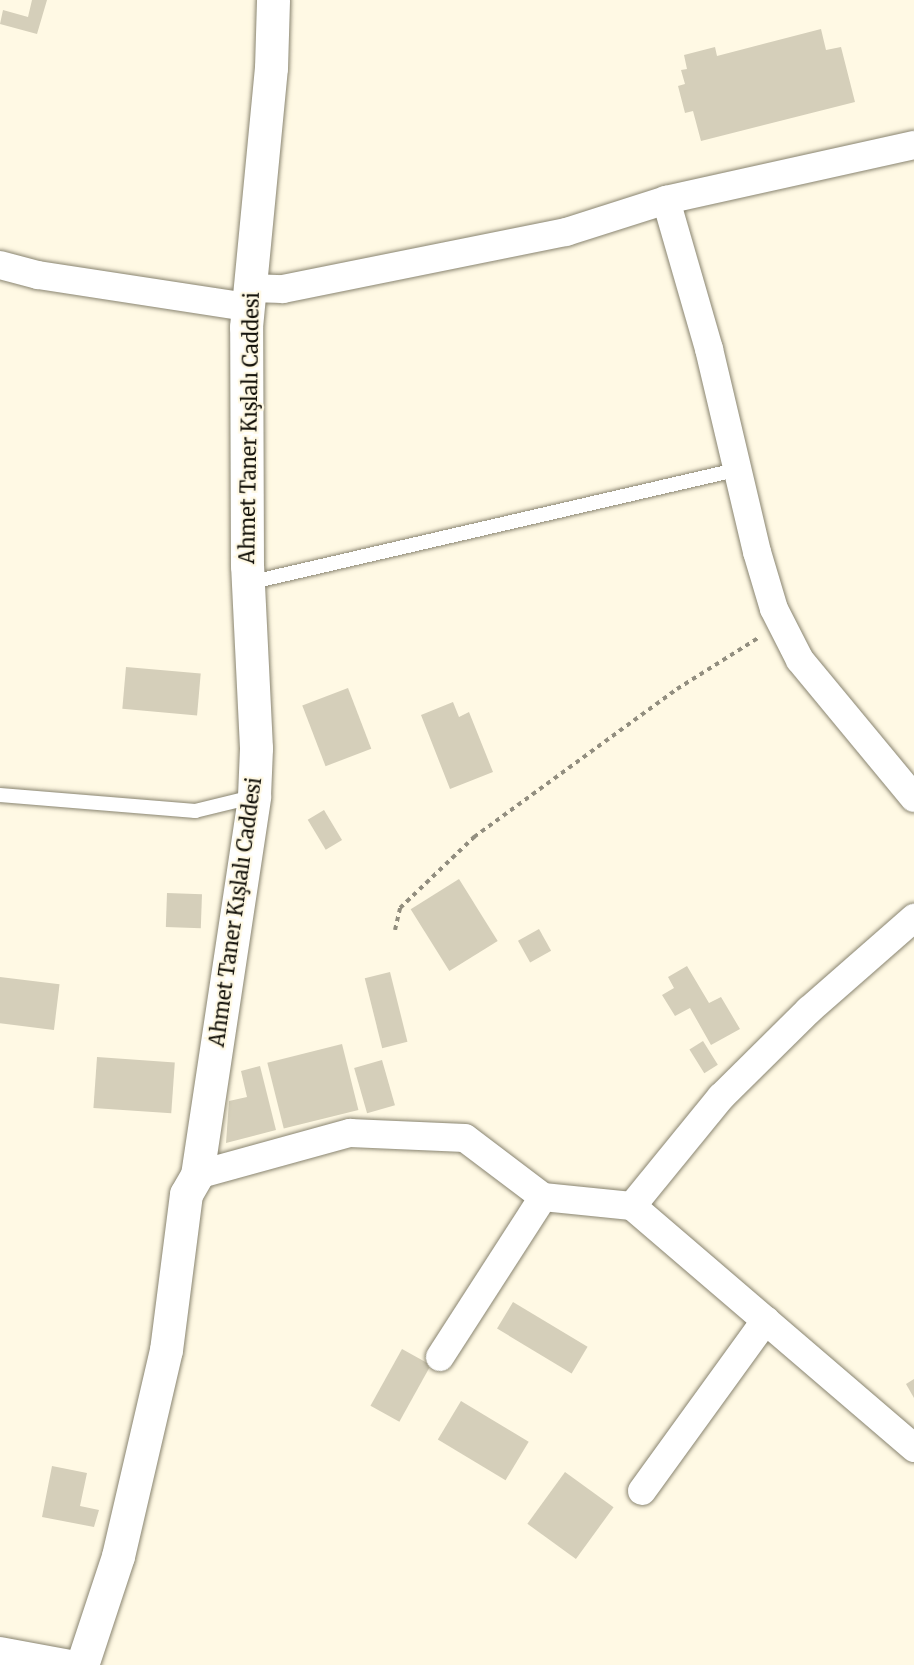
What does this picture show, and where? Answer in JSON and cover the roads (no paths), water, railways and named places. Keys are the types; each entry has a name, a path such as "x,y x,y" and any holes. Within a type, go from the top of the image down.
{"street":[{"name":"Ahmet Taner Kışlalı Caddesi","path":"82,1665 118,1556 153,1414 166,1350 186,1194 197,1175 254,796 256,748 247,584 249,298 271,68 273,0"},
{"path":"0,265 38,275 249,298 283,289 566,232 666,200 914,145"},
{"path":"666,200 740,469 757,552 781,623 800,660 914,798"},
{"path":"633,1206 721,1097 809,1010 914,918"},
{"path":"197,1175 350,1133 465,1138 543,1197 633,1206 914,1448"},
{"path":"440,1357 543,1197"},
{"path":"642,1491 766,1320"},
{"path":"0,1651 76,1665"}],"lane":[{"path":"247,584 740,469"},
{"path":"0,795 195,811 254,796"}]}
